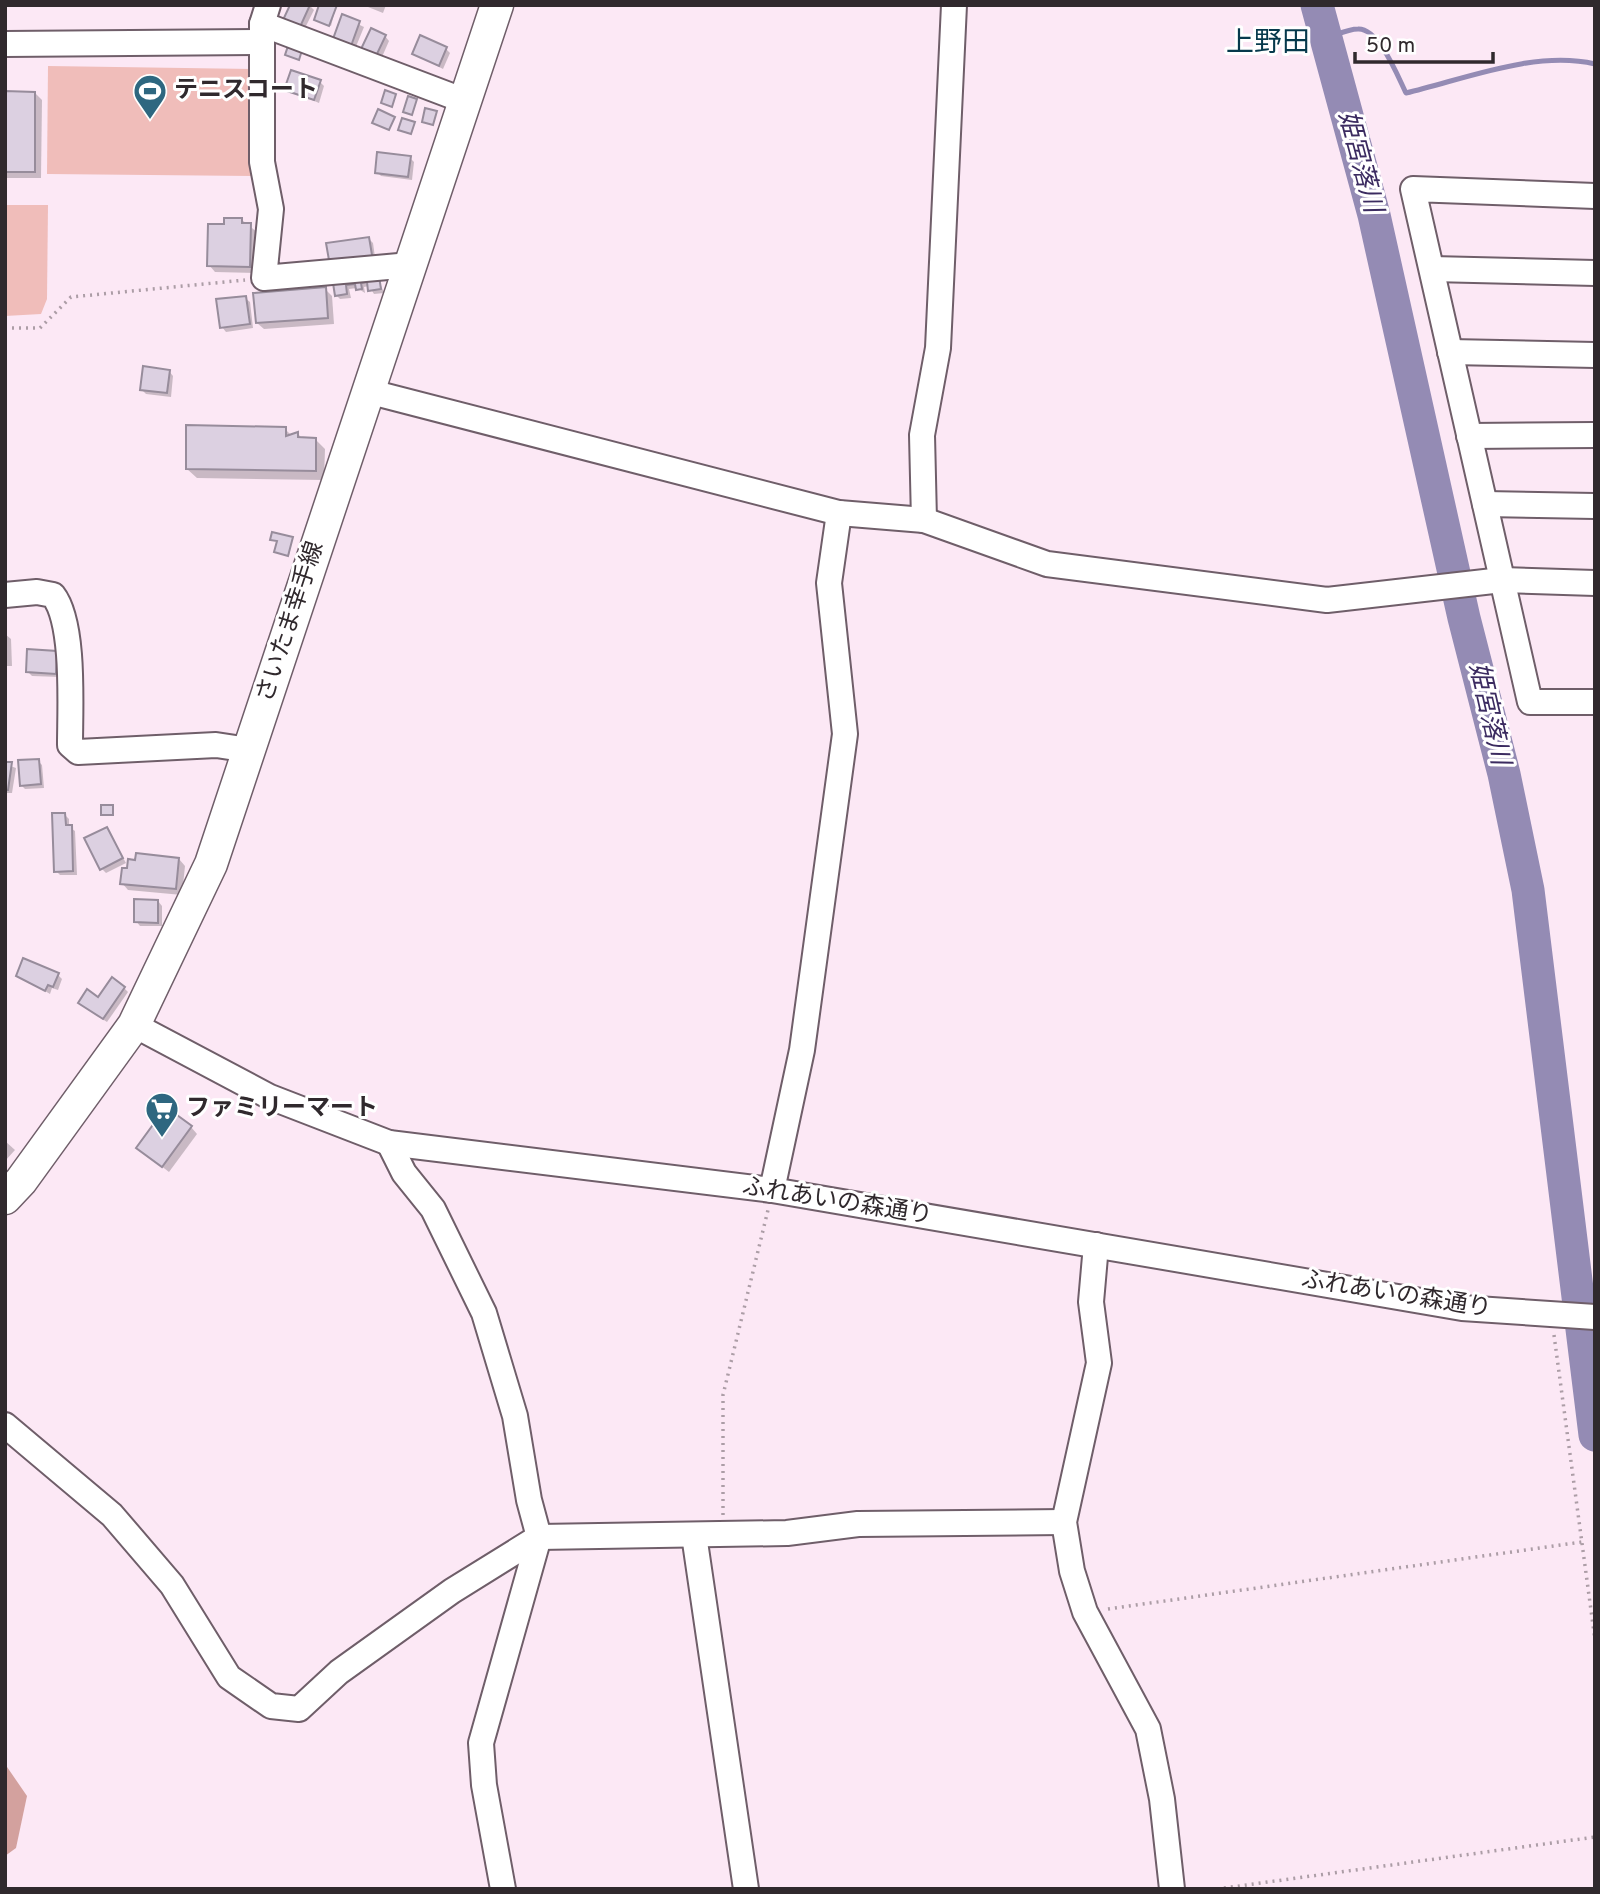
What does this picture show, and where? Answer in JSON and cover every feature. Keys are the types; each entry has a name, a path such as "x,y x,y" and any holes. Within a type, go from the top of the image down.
{"main road":[{"name":"さいたま幸手線","path":"5,1198 21,1181 134,1026 211,864 497,5"}],"street":[{"path":"925,520 922,435 938,348 954,5"},
{"path":"5,44 264,24 465,101"},
{"path":"264,24 262,162 271,209 264,278 410,264"},
{"path":"1595,197 1413,188 1485,505 1495,581 1530,702 1595,702"},
{"path":"1432,269 1595,273"},
{"path":"1450,352 1595,355"},
{"path":"367,391 839,513 925,520 1046,564 1327,600 1495,581 1595,583"},
{"path":"1469,436 1595,435"},
{"path":"1485,505 1595,506"},
{"path":"772,1190 802,1050 845,734 829,583 839,513"},
{"path":"5,595 37,592 53,595 61,606 71,677 70,745 78,752 216,744 248,750"},
{"name":"ふれあいの森通り","path":"134,1026 270,1097 389,1143 772,1190 1462,1308 1595,1317"},
{"path":"389,1143 404,1173 433,1209 484,1313 515,1416 529,1500 539,1537 481,1744 484,1785 503,1889"},
{"path":"1096,1245 1091,1301 1099,1363 1064,1522 1072,1571 1085,1612 1148,1729 1162,1799 1172,1889"},
{"path":"5,1425 112,1515 172,1584 229,1677 271,1706 299,1709 339,1672 452,1591 539,1537 787,1533 858,1524 1064,1522"},
{"path":"694,1535 746,1889"}],"path":[{"path":"5,328 40,328 71,297 264,278"},
{"path":"723,1535 723,1395 772,1190"},
{"path":"1556,1315 1595,1640"},
{"path":"1085,1612 1582,1542"},
{"path":"1217,1889 1595,1837"}],"shaded area":[{"name":"テニスコート","path":"48,66 253,69 252,176 47,174"},
{"path":"5,205 48,205 47,299 41,314 5,316"},
{"path":"5,1764 27,1796 16,1848 5,1856"}],"building":[{"path":"290,5 310,5 300,27 283,20"},
{"path":"319,5 337,5 329,26 314,20"},
{"path":"342,14 360,21 351,46 333,39"},
{"path":"371,28 386,35 376,56 361,49"},
{"path":"420,35 447,47 439,66 412,54"},
{"path":"289,43 303,47 299,60 285,55"},
{"path":"291,70 321,80 314,100 284,90"},
{"path":"385,90 396,94 392,107 381,103"},
{"path":"5,91 35,92 35,172 5,172"},
{"path":"408,96 417,99 412,115 403,112"},
{"path":"425,108 437,111 433,125 422,122"},
{"path":"378,109 395,117 389,130 372,123"},
{"path":"402,118 415,122 411,134 398,130"},
{"path":"377,152 411,156 408,177 375,173"},
{"path":"224,218 242,218 242,223 251,223 250,267 207,266 208,224 224,224"},
{"path":"369,237 373,261 330,266 326,243"},
{"path":"379,276 381,289 368,291 367,282 361,283 362,289 356,290 355,284 346,285 347,294 335,296 333,283"},
{"path":"326,287 328,318 256,323 253,293"},
{"path":"246,296 250,324 220,328 216,299"},
{"path":"143,366 170,370 167,393 140,390"},
{"path":"186,425 286,427 286,436 298,432 298,437 316,438 316,471 186,469"},
{"path":"272,532 293,537 288,556 274,552 277,541 270,540"},
{"path":"27,649 57,651 56,674 26,672"},
{"path":"39,759 41,784 20,786 18,760"},
{"path":"5,762 12,762 8,790 5,790"},
{"path":"101,805 113,805 113,815 101,815"},
{"path":"52,813 65,813 66,825 72,825 73,871 54,872"},
{"path":"107,827 123,858 100,870 84,838"},
{"path":"136,853 179,858 176,889 120,884 122,868 127,868 128,859 135,860"},
{"path":"134,899 158,900 158,923 134,922"},
{"path":"23,958 59,973 53,987 48,985 45,991 16,976"},
{"path":"112,977 125,987 103,1019 78,1003 87,989 98,997"},
{"path":"166,1107 192,1126 162,1167 136,1148"}],"waterway":[{"name":"姫宮落川","path":"1317,5 1374,215 1464,618 1504,774 1528,890 1595,1435"},
{"path":"1326,38 1354,29 1366,31 1387,55 1406,93 1524,63 1572,61 1595,64"}],"place":[{"name":"テニスコート","path":"150,121"},
{"name":"ファミリーマート","path":"162,1139"}],"district":[{"name":"上野田","path":"1268,44"}]}
